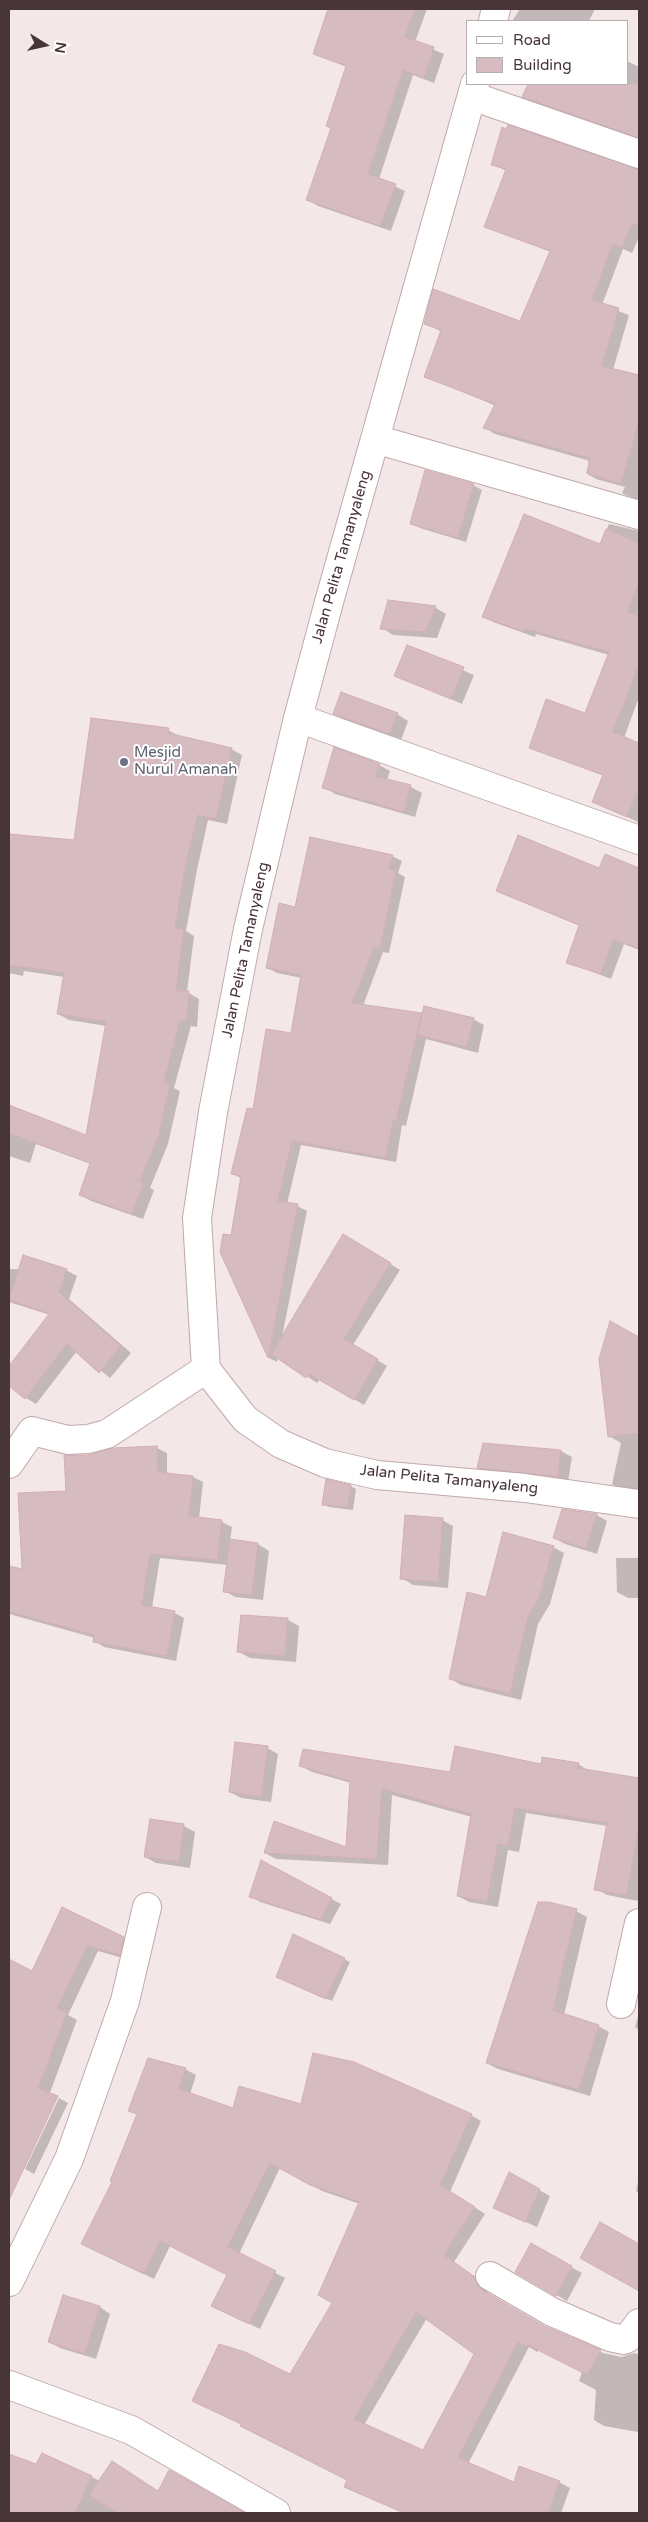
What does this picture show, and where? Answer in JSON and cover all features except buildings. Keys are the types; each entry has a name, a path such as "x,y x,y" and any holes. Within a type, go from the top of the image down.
{"street":[{"path":"473,90 639,154"},
{"name":"Jalan Pelita Tamanyaleng","path":"473,90 298,718 248,929 213,1112 197,1218 206,1369 245,1419 281,1444 325,1463 377,1475 525,1488 639,1504"},
{"path":"375,440 639,515"},
{"path":"298,718 639,840"},
{"path":"9,1464 20,1427 68,1440 88,1439 107,1434 206,1369"},
{"path":"9,2282 69,2159 125,2001 147,1907"},
{"path":"621,2004 639,1923"},
{"path":"490,2276 552,2312 610,2337 624,2340 628,2338 639,2323"},
{"path":"9,2385 131,2430 276,2513"}],"place":[{"name":"Mesjid Nurul Amanah","path":"124,762"}]}
